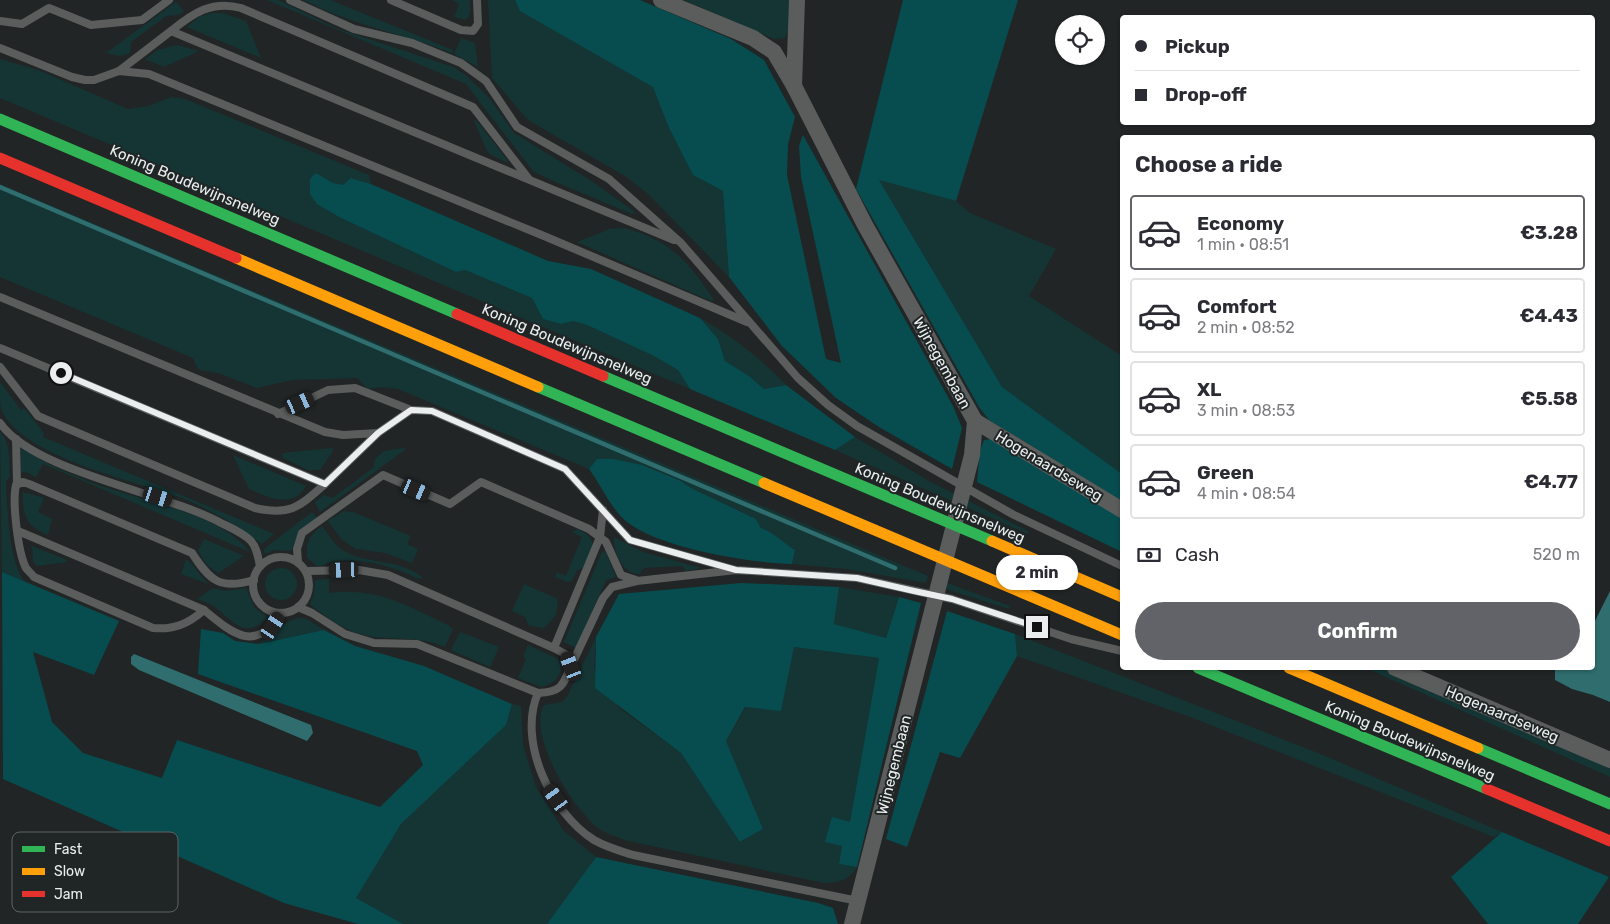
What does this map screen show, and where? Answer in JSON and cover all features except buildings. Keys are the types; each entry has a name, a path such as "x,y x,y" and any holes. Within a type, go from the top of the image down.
{"highway":[{"name":"Koning Boudewijnsnelweg","path":"0,119 1120,596"},
{"path":"0,158 1120,634"},
{"name":"Koning Boudewijnsnelweg","path":"1204,670 1610,841"},
{"name":"Koning Boudewijnsnelweg","path":"1294,670 1610,804"}],"street":[{"name":"Wijnegembaan","path":"661,0 753,38 774,52 794,86 865,226 975,421 972,455 852,924"},
{"path":"794,86 797,0"},
{"name":"Hogenaardseweg","path":"975,421 1120,509"},
{"name":"Hogenaardseweg","path":"1400,670 1610,760"}],"lane":[{"path":"0,21 22,24 49,8 91,25 142,20 169,0"},
{"path":"290,0 354,29 412,43 461,62 486,81 517,127 609,178 681,243 798,378 828,405 857,426 1014,515 1120,565"},
{"path":"391,0 461,30 473,31 478,24 477,0"},
{"path":"0,48 72,77 94,80 120,71 171,30 208,5 233,4 473,107 529,180"},
{"path":"171,30 681,243"},
{"path":"120,71 149,74 544,236 749,323"},
{"path":"0,297 325,432 350,435 378,433"},
{"path":"0,348 325,484"},
{"path":"0,367 38,416 255,508 275,512 290,510 307,500 378,433 411,410"},
{"path":"278,414 328,390 355,388 411,410 432,411 565,469 630,540 736,570"},
{"path":"0,423 16,439 38,454 78,470 175,502 209,516 250,541 257,550 260,566 254,580 254,592 260,603 269,610 281,613 298,608 306,599 310,588 306,570 298,562 287,557 275,557 260,566"},
{"path":"16,439 17,484 15,491 18,530 26,569 34,577 153,628 166,630 179,627 204,610"},
{"path":"298,562 296,550 302,533 383,475 450,504 481,482 570,520 600,537 608,546 621,574 637,581"},
{"path":"17,484 23,482 30,484 192,553 202,568 216,582 229,585 254,580"},
{"path":"554,648 600,537 604,510"},
{"path":"18,530 204,610 229,630 246,637 261,636 273,626 281,613"},
{"path":"306,570 359,570 388,575 554,648 567,655 571,666"},
{"path":"298,608 312,613 345,634 374,642 417,644 538,694 553,693 564,685 571,666 607,591 619,584 637,581 736,570 857,578 952,599 1071,639 1120,651"},
{"path":"1198,670 1212,673"},
{"path":"1314,670 1338,688"},
{"path":"538,694 532,706 530,737 538,764 548,788 572,820 593,839 612,849 633,854 858,901"}],"shaded area":[{"path":"267,0 278,0 338,29 453,67 467,76 490,99 514,133 593,182 635,212 632,214 533,171 466,84"},
{"path":"304,0 330,0 453,50 452,53 340,16"},
{"path":"452,0 470,0 470,14 465,20 454,17 459,4"},
{"path":"488,0 515,0 521,11 654,87 669,128 693,175 723,191 729,277 647,193 625,176 528,120 492,78"},
{"path":"515,0 640,0 731,39 764,60 795,117 788,144 787,175 826,359 841,363 801,177 799,146 803,135 953,406 962,428 952,469 879,427 836,398 782,346 729,277 723,191 693,175 669,128 653,87 520,11"},
{"path":"684,0 789,0 788,31 785,38 774,39"},
{"path":"903,0 1018,0 956,201 879,180 1002,387 1120,473 1120,500 989,420 979,407 856,189"},
{"path":"176,2 184,11 178,15 166,16 131,42 130,53 120,56 106,53"},
{"path":"212,13 222,13 246,21 261,58 187,27 199,17"},
{"path":"461,38 475,43 478,67 454,54"},
{"path":"177,45 199,51 164,67 145,59 158,50"},
{"path":"0,59 38,70 128,109 148,106 172,97 185,99 369,175 371,184 352,178 343,186 333,183 316,173 341,218 456,272 465,270 532,298 543,319 561,324 573,321 587,325 654,356 678,370 690,389 0,98"},
{"path":"476,120 508,161 506,162 488,153 474,121"},
{"path":"316,173 333,183 343,185 351,178 371,184 548,261 591,269 700,318 718,339 725,361 749,376 764,389 786,385 855,437 835,450 690,389 678,370 654,356 587,325 573,321 561,324 543,319 532,298 465,270 456,272 341,218 317,204 310,194 310,179"},
{"path":"879,180 956,201 970,213 1056,249 1029,296 1120,355 1120,473 1002,387"},
{"path":"0,184 928,576 926,583 847,569 792,564 795,550 761,528 756,519 693,489 679,480 642,465 597,459 589,469 398,389 381,387 368,389 357,378 292,380 257,388 218,373 200,370 193,358 0,277"},
{"path":"625,228 655,239 677,254 696,274 714,300 711,301 577,242 610,229"},
{"path":"700,318 746,348 786,385 764,389 749,376 725,361 718,339"},
{"path":"0,382 21,410 24,408 44,433 43,437 274,534 262,544 222,517 179,497 80,465 30,440 12,426 1,409"},
{"path":"0,432 4,437 9,453 10,477 6,481 6,489 12,551 25,582 2,572"},
{"path":"855,437 929,481 1028,531 1028,534 835,450"},
{"path":"991,439 1120,515 1120,551 977,482 984,440"},
{"path":"21,448 70,474 101,486 160,503 201,518 237,539 250,552 43,464 36,477 26,472 21,472"},
{"path":"333,448 333,451 320,470 308,470 283,458 282,455 283,453"},
{"path":"406,449 320,512 315,502 324,495 333,498 373,468 375,459 384,451"},
{"path":"233,455 306,486 301,493 287,500 279,500 256,492 249,489"},
{"path":"597,459 613,459 642,465 679,480 693,489 756,519 761,528 795,550 792,564 753,561 706,552 682,546 642,531 621,516 611,504 589,469"},
{"path":"23,492 44,498 38,512 52,519 48,535 35,528 27,519 23,507"},
{"path":"344,511 353,512 411,536 407,544 418,549 412,563 385,553 356,549 342,540 328,521"},
{"path":"312,512 317,518 299,531 291,551 274,550 265,554 264,549"},
{"path":"322,526 342,550 351,555 404,567 423,578 418,579 398,570 365,562 342,561 330,562 321,566 316,565 307,557 307,548 311,536"},
{"path":"578,529 585,533 592,541 592,549 586,567 577,570 572,581 567,582 555,577 557,572 566,576 582,537 572,532"},
{"path":"614,537 643,552 701,568 686,571 682,566 644,568 639,574 633,573 620,561 615,549"},
{"path":"204,539 244,556 218,573 207,565 198,551"},
{"path":"32,546 67,560 66,562 37,566 33,562"},
{"path":"605,551 616,577 606,580 576,648 564,642 602,552"},
{"path":"186,559 203,578 209,584 181,574"},
{"path":"281,568 287,569 292,573 296,578 296,590 292,595 287,599 281,600 275,599 270,595 266,590 265,584 266,578 270,573 275,569"},
{"path":"2,572 119,621 94,675 33,652 52,722 83,753 162,778 177,740 380,807 423,765 417,751 198,674 201,629 223,633 235,641 259,644 324,630 355,646 424,666 512,704 506,725 401,824 356,898 403,924 358,924 284,903 178,856 178,832 123,832 3,779"},
{"path":"329,579 329,593 346,592 377,595 405,605 448,625 453,629 445,647 425,641 368,636 337,624 310,604 314,595 315,580"},
{"path":"741,583 839,587 834,624 886,638 899,597 921,603 857,867 839,864 842,846 825,842 832,817 850,822 879,658 794,647 781,711 745,707 726,741 763,829 740,842 681,753 595,688 596,637 619,594"},
{"path":"947,583 1010,606 1009,609 946,589"},
{"path":"524,584 556,598 558,601 556,615 544,628 529,626 525,617 512,611"},
{"path":"839,587 899,597 886,638 834,624"},
{"path":"213,588 226,591 246,588 254,607 267,617 253,628 246,628 234,623 213,606 197,599"},
{"path":"1610,591 1610,702 1572,689 1555,680 1555,670 1595,670 1595,621"},
{"path":"947,611 1015,634 1017,656 960,758 940,752 907,847 886,839"},
{"path":"298,618 307,619 324,630 259,644 289,621"},
{"path":"460,632 499,647 490,667 451,650"},
{"path":"1015,634 1323,755 1502,832 1494,837 1193,718 1017,656"},
{"path":"596,637 594,669 619,708 681,753 741,842 763,829 726,741 746,707 781,710 794,647 879,658 850,822 826,841 842,845 839,864 857,867 851,875 843,880 824,883 624,840 599,829 577,806 566,790 547,753 540,718 544,705 562,702 567,697"},
{"path":"528,645 558,659 560,673 551,683 541,687 518,678 526,659 523,656"},
{"path":"134,654 311,725 313,733 307,741 139,670 131,664 131,657"},
{"path":"1370,670 1386,670 1610,765 1610,777"},
{"path":"512,704 521,706 523,745 536,787 563,830 596,857 547,924 403,924 356,898 401,824 506,725"},
{"path":"1502,832 1609,877 1578,924 1488,924 1451,877"},
{"path":"596,857 818,903 833,908 838,924 547,924"}],"waterway":[{"path":"0,187 895,568"}],"traffic: fast":[{"path":"0,119 457,314"},
{"path":"603,376 992,541"},
{"path":"538,387 764,483"},
{"path":"1203,670 1487,789"},
{"path":"1478,748 1610,804"}],"traffic: slow":[{"path":"236,258 538,387"},
{"path":"764,483 1120,634"},
{"path":"992,541 1120,596"},
{"path":"1294,670 1478,748"}],"traffic: jam":[{"path":"0,158 236,258"},
{"path":"457,314 603,376"},
{"path":"1487,789 1610,841"}],"route":[{"path":"61,373 325,484 378,433 411,410 432,411 565,469 630,540 736,570 857,578 952,599 1037,627"}]}
